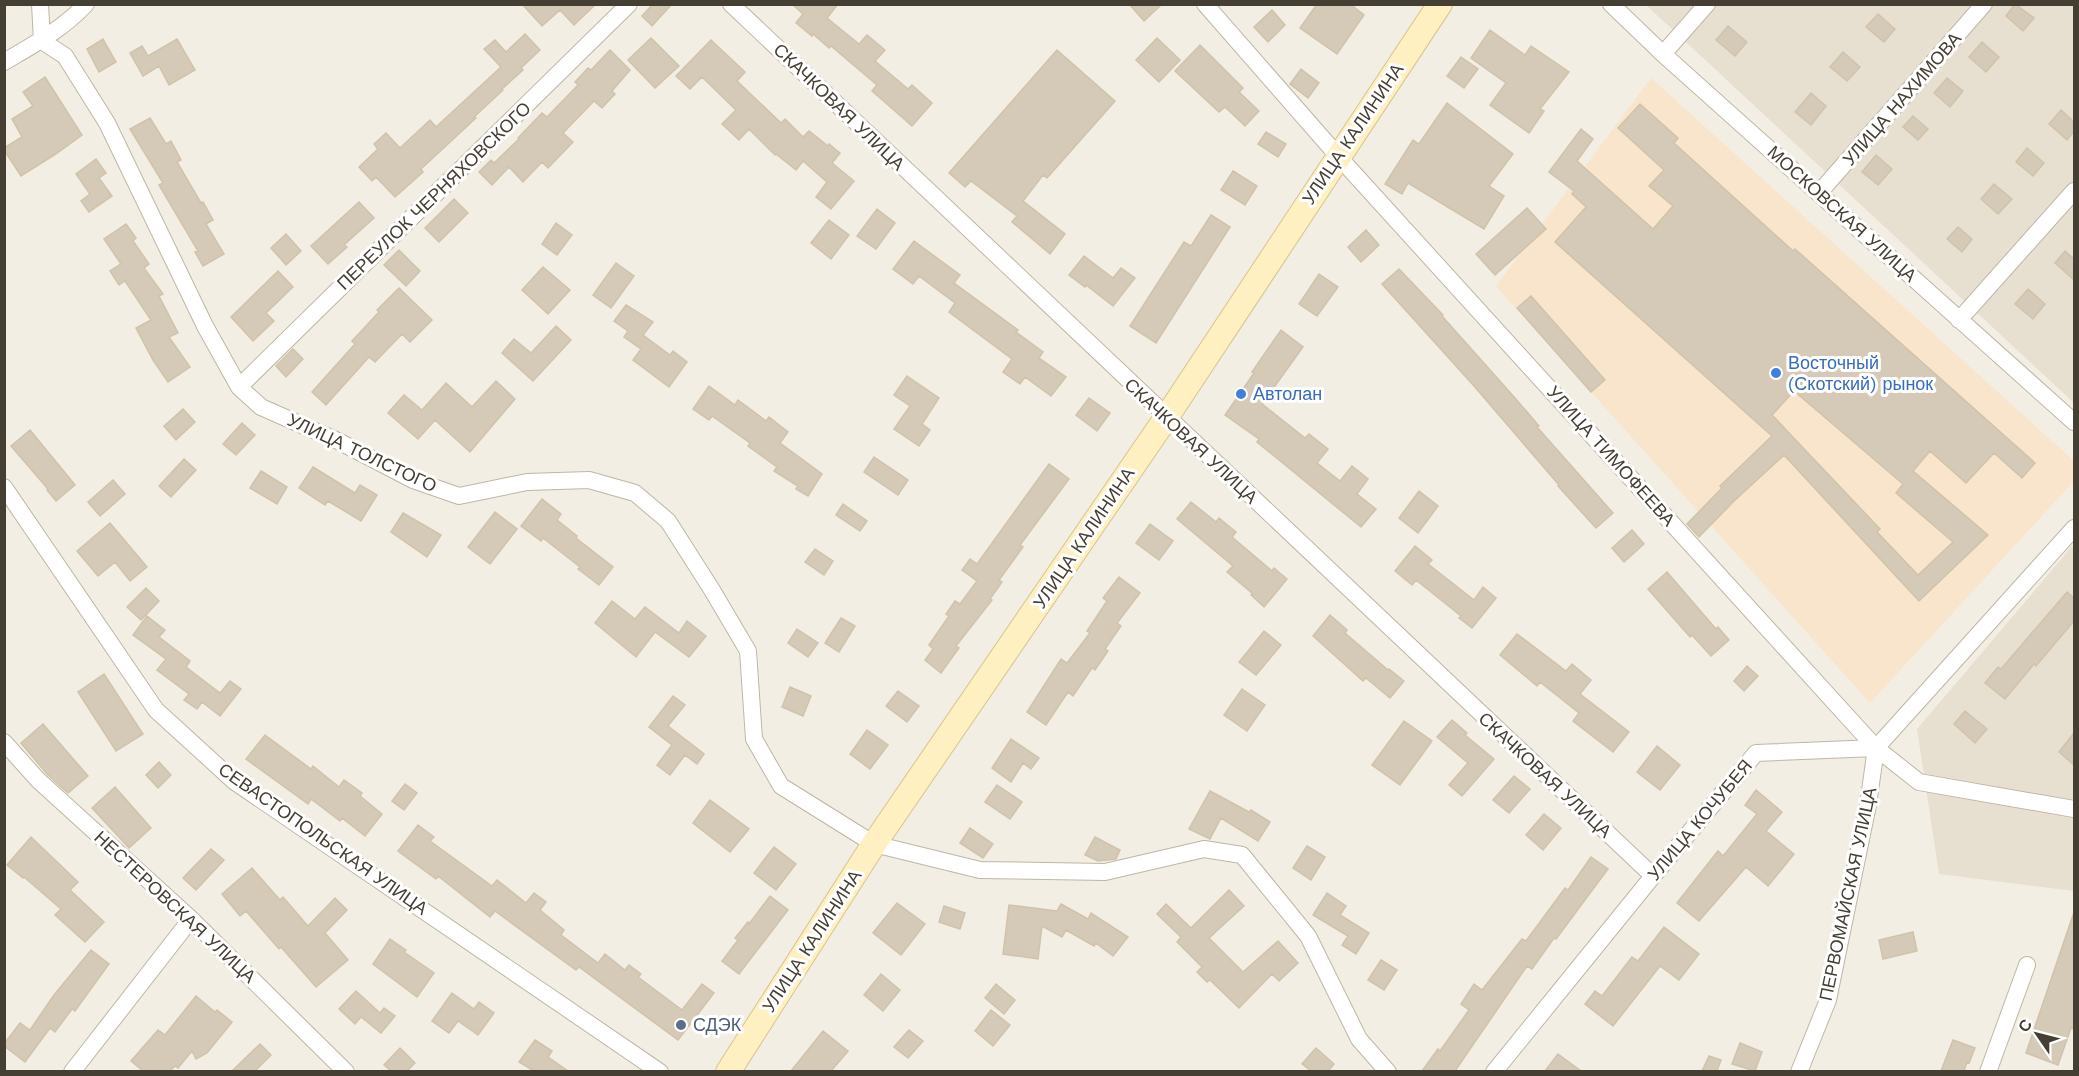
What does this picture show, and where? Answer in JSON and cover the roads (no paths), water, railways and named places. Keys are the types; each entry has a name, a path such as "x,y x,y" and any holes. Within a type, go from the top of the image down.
{"main road":[{"name":"УЛИЦА КАЛИНИНА","path":"728,1071 874,844 1166,418 1440,4"}],"street":[{"path":"40,4 42,40"},
{"path":"4,62 42,40 76,15 86,4"},
{"name":"ПЕРЕУЛОК ЧЕРНЯХОВСКОГО","path":"239,387 629,4"},
{"name":"СКАЧКОВАЯ УЛИЦА","path":"731,4 1166,418 1653,876"},
{"name":"УЛИЦА ТИМОФЕЕВА","path":"1205,4 1338,156 1876,748 1919,782 2074,809"},
{"name":"МОСКОВСКАЯ УЛИЦА","path":"1611,4 1663,54 2074,422"},
{"path":"1663,54 1707,4"},
{"name":"УЛИЦА НАХИМОВА","path":"1820,193 1984,4"},
{"name":"УЛИЦА ТОЛСТОГО","path":"42,40 65,56 107,123 205,326 239,387 261,407 338,441 413,480 459,496 528,482 589,480 635,493 668,521 748,651 754,739 781,786 874,844 980,870 1105,872 1204,849 1242,855 1308,936 1359,1039 1388,1071"},
{"path":"1959,320 2074,191"},
{"name":"СЕВАСТОПОЛЬСКАЯ УЛИЦА","path":"4,487 156,710 235,782 660,1071"},
{"path":"1876,748 2074,528"},
{"name":"НЕСТЕРОВСКАЯ УЛИЦА","path":"4,742 38,780 191,919 346,1071"},
{"name":"УЛИЦА КОЧУБЕЯ","path":"1494,1071 1756,753 1876,748"},
{"name":"ПЕРВОМАЙСКАЯ УЛИЦА","path":"1798,1071 1828,1000 1868,805 1876,748"},
{"path":"72,1071 191,919"},
{"path":"1988,1071 2027,965"}],"place":[{"name":"Восточный (Скотский) рынок","path":"1776,373"},
{"name":"Автолан","path":"1241,394"},
{"name":"СДЭК","path":"681,1025"}]}
